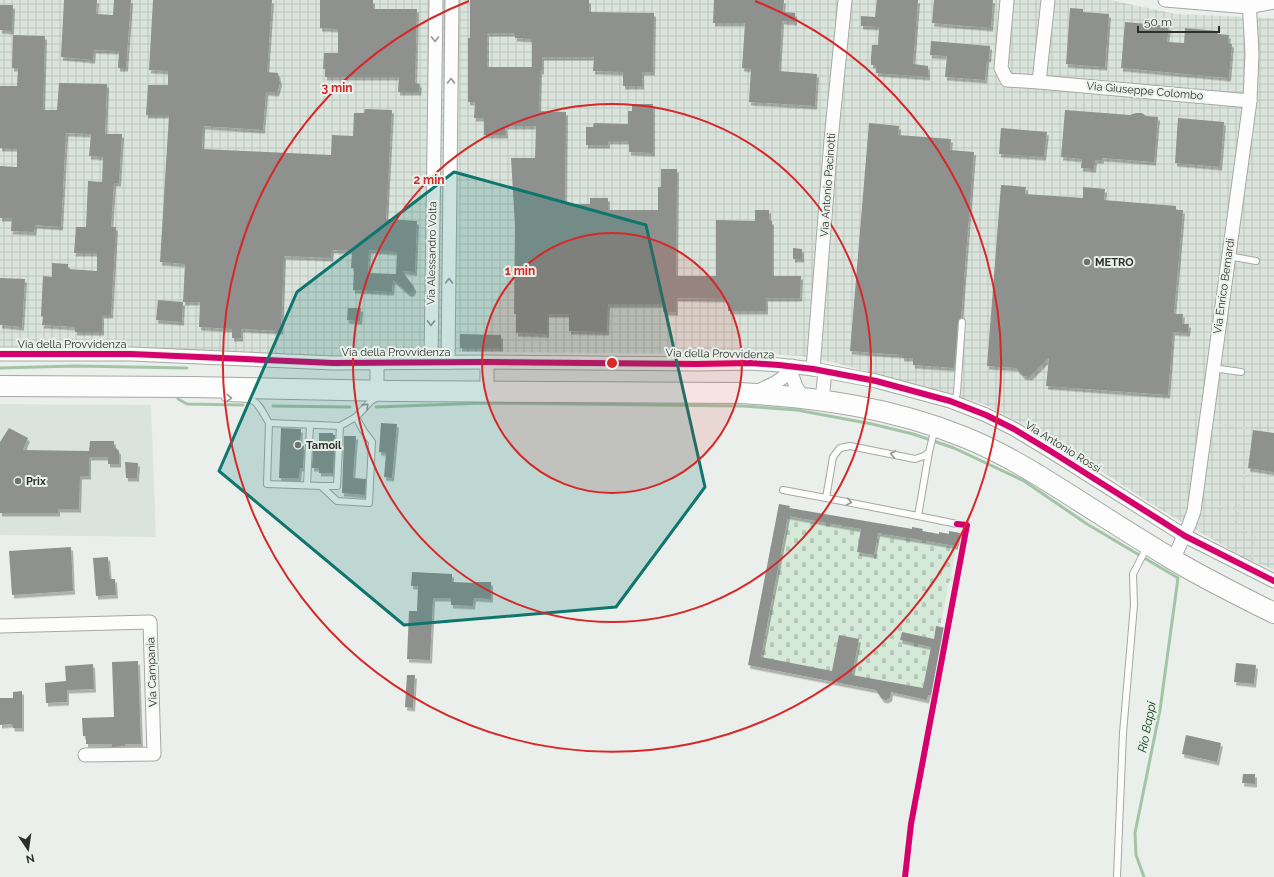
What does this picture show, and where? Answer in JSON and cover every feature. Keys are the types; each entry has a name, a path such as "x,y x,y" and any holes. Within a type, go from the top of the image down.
{"main road":[{"path":"0,386 192,387 384,391 623,391 752,393 812,399 880,411 934,432 964,437 1003,455 1146,548 1173,560 1274,613"}],"street":[{"name":"Via Alessandro Volta","path":"436,0 443,105"},
{"name":"Via Alessandro Volta","path":"431,362 443,105 452,0"},
{"name":"Via Antonio Pacinotti","path":"812,399 819,371 831,140 845,0"},
{"name":"Via Giuseppe Colombo","path":"1007,0 1001,68 1007,80 1250,101"},
{"path":"1039,82 1048,0"},
{"path":"1165,0 1249,4 1274,2"},
{"name":"Via Enrico Bernardi","path":"1173,560 1185,536 1194,511 1250,101 1252,53 1249,4"},
{"name":"Via Alessandro Volta","path":"442,138 448,362"},
{"name":"Via della Provvidenza","path":"0,354 131,354 333,363 750,363 791,369"},
{"path":"377,362 384,391"},
{"path":"487,362 487,391"},
{"path":"752,393 775,383 791,369 819,371"},
{"path":"791,369 796,387 812,399"},
{"name":"Via Antonio Rossi","path":"819,371 876,381 954,402 986,415 1014,429 1185,536 1274,581"},
{"name":"Via Campania","path":"0,626 150,622 154,754 84,755"}],"lane":[{"path":"1228,256 1256,261"},
{"path":"954,402 957,393 962,322"},
{"path":"1213,368 1241,372"},
{"path":"192,387 214,396 251,399 256,401 269,423 268,484 337,486 340,426"},
{"path":"269,423 340,426 356,417 371,401 384,391"},
{"path":"321,486 337,501 369,503 372,442 356,417"},
{"path":"307,485 310,425"},
{"path":"918,516 934,432"},
{"path":"826,498 833,457 840,448 850,446 915,459 924,456 930,450"},
{"path":"783,490 956,524"},
{"path":"1117,877 1123,733 1134,605 1133,574 1146,548"}],"path":[{"path":"1215,423 1251,429 1236,530 1256,533"},
{"path":"1203,504 1242,510"},
{"path":"1252,561 1257,529"}],"highlighted area":[{"path":"454,172 646,225 705,487 616,607 404,625 219,471 297,292"}],"shaded area":[{"path":"0,0 1110,0 1176,14 1274,18 1274,570 1243,557 1161,510 1056,442 984,404 836,363 800,356 766,354 462,352 393,356 304,355 0,346"},
{"path":"0,404 151,405 156,537 0,535"}],"green space":[{"path":"779,504 790,506 790,508 912,529 923,529 923,531 939,534 939,532 949,534 949,531 960,533 957,550 955,550 951,576 954,577 953,582 949,581 940,627 946,628 933,696 928,696 927,700 891,692 890,698 886,700 879,696 880,691 844,684 845,680 837,678 836,682 748,665"}],"building":[{"path":"64,0 97,0 96,14 113,15 114,0 131,0 126,68 118,68 119,51 94,50 93,60 61,57"},
{"path":"153,0 272,0 267,72 278,73 280,83 277,93 266,92 263,130 203,126 202,149 331,155 332,135 353,136 354,113 364,113 365,109 392,110 386,219 417,221 415,272 402,271 414,287 412,293 408,293 393,280 392,292 353,290 354,268 351,268 352,251 332,250 331,258 284,256 281,331 241,329 241,338 232,338 232,329 199,327 200,302 183,302 185,264 160,262 169,115 146,115 148,85 168,85 168,71 149,70","holes":["369,250 397,252 396,274 368,273"]},
{"path":"320,0 373,0 373,9 417,9 415,83 420,84 419,92 398,92 399,77 325,77 325,69 323,69 324,53 338,53 338,29 320,28"},
{"path":"470,0 589,0 589,12 654,13 653,72 642,72 642,86 623,86 623,72 593,71 594,57 542,57 542,71 540,71 539,111 566,112 565,204 590,204 590,198 608,198 608,210 658,210 658,187 661,187 661,169 677,169 676,276 716,276 716,220 755,221 755,210 769,210 769,221 772,221 772,276 801,276 800,298 766,298 766,311 728,311 728,299 676,298 676,312 663,312 663,304 608,304 607,332 569,331 569,314 547,314 547,334 516,333 516,314 514,314 515,226 511,158 535,158 536,126 505,126 506,135 484,135 484,118 474,118 475,102 468,102 468,38 470,38","holes":["487,33 515,33 515,38 532,39 532,67 487,67"]},
{"path":"714,0 784,0 783,12 795,13 795,22 782,21 779,71 817,74 815,106 749,102 751,69 742,68 745,23 713,23"},
{"path":"877,0 918,0 913,64 928,66 928,77 876,73 876,65 871,65 871,58 872,45 878,45 879,27 861,26 861,16 875,17"},
{"path":"934,0 993,0 991,28 932,23"},
{"path":"0,5 13,5 12,31 0,30"},
{"path":"1070,8 1083,9 1083,12 1109,14 1105,67 1066,64"},
{"path":"1125,22 1169,26 1167,42 1184,43 1185,28 1218,31 1218,34 1229,35 1228,43 1232,44 1229,78 1121,68"},
{"path":"13,35 45,36 43,110 57,110 59,83 107,84 105,134 122,134 119,183 114,183 111,227 116,227 111,315 102,315 102,332 75,332 75,327 42,325 43,317 41,316 43,276 52,277 52,263 68,264 68,269 97,271 97,253 74,253 76,227 86,227 88,181 102,182 103,157 89,156 91,134 66,133 61,227 35,225 34,232 11,231 12,218 0,218 0,166 17,167 17,148 0,148 0,86 17,86 18,68 12,68"},
{"path":"931,41 990,46 985,80 945,77 947,56 930,55"},
{"path":"632,104 653,104 653,153 629,152 629,141 608,141 608,145 586,145 586,127 593,127 594,123 628,124 628,111 632,111"},
{"path":"1065,110 1130,115 1142,113 1146,116 1158,117 1154,162 1102,158 1102,160 1095,160 1094,169 1081,168 1082,159 1061,157"},
{"path":"1178,118 1224,122 1220,167 1175,163"},
{"path":"869,123 899,126 898,135 951,139 950,150 974,152 961,318 958,322 954,368 913,365 913,358 902,358 902,355 850,351"},
{"path":"1001,128 1047,132 1044,157 999,154"},
{"name":"METRO","path":"1001,185 1026,187 1025,194 1083,198 1083,187 1105,189 1104,200 1176,206 1176,210 1183,210 1174,314 1183,314 1182,324 1189,324 1188,333 1173,332 1168,395 1046,386 1049,358 1030,377 1023,376 1016,368 987,366"},
{"path":"793,248 802,249 802,259 793,259"},
{"path":"0,278 25,279 22,327 0,325"},
{"path":"158,300 183,302 182,322 156,320"},
{"path":"348,308 361,308 360,321 347,320"},
{"path":"460,334 501,335 501,348 460,348"},
{"path":"381,423 397,424 392,478 384,477 386,453 379,452"},
{"path":"9,428 28,438 23,450 89,451 90,441 114,441 114,446 119,451 119,464 108,464 108,457 89,457 89,476 80,476 79,509 58,509 58,513 0,513 0,442"},
{"path":"281,428 301,429 300,446 304,446 303,468 300,468 299,478 279,478"},
{"path":"1253,430 1274,433 1274,472 1248,468"},
{"path":"319,433 333,433 333,435 335,435 333,473 319,473 319,468 312,468 313,446 319,447"},
{"path":"344,436 356,436 353,478 366,479 365,495 342,493"},
{"path":"125,462 138,463 137,478 126,478"},
{"path":"779,504 790,506 789,508 912,529 912,527 923,529 922,531 939,534 939,532 949,534 949,531 960,533 956,546 878,533 874,555 857,552 861,529 788,516 761,657 832,671 839,635 859,639 852,675 923,688 931,647 900,640 902,632 934,639 936,626 946,628 933,696 928,695 927,700 891,692 890,698 886,700 882,699 876,690 748,665"},
{"path":"71,547 73,591 12,595 9,551"},
{"path":"108,557 110,579 115,579 116,595 96,596 93,558"},
{"path":"412,572 452,574 452,582 491,582 491,599 474,598 473,606 451,605 451,598 433,598 430,660 407,659 409,611 417,611 418,586 411,586"},
{"path":"138,661 141,744 125,744 125,746 112,747 112,744 86,744 86,736 83,736 82,718 114,717 112,662"},
{"path":"1236,663 1256,665 1254,684 1234,682"},
{"path":"93,664 94,689 67,690 67,702 46,703 45,683 66,681 65,666"},
{"path":"407,675 415,675 413,708 405,707"},
{"path":"22,691 22,728 13,728 12,724 0,725 0,698 13,698 13,692"},
{"path":"1186,735 1221,743 1217,762 1182,754"},
{"path":"1243,774 1255,774 1255,784 1242,783"}],"waterway":[{"path":"0,368 76,366 187,368"},
{"path":"178,399 187,404 243,405"},
{"name":"Rio Bappi","path":"376,407 484,403 743,406 797,410 872,424 913,434 954,448 1024,481 1087,524 1178,578 1160,710 1135,833 1136,855 1144,877"},
{"path":"273,406 350,407"}],"cycle path":[{"path":"0,354 131,354 333,363 750,363 813,369 876,381 950,401 986,415 1014,429 1052,452 1185,536 1274,581"},
{"path":"905,877 911,824 967,525 957,524"}],"place":[{"name":"METRO","path":"1087,262"},
{"name":"Tamoil","path":"298,445"},
{"name":"Prix","path":"18,481"}]}
